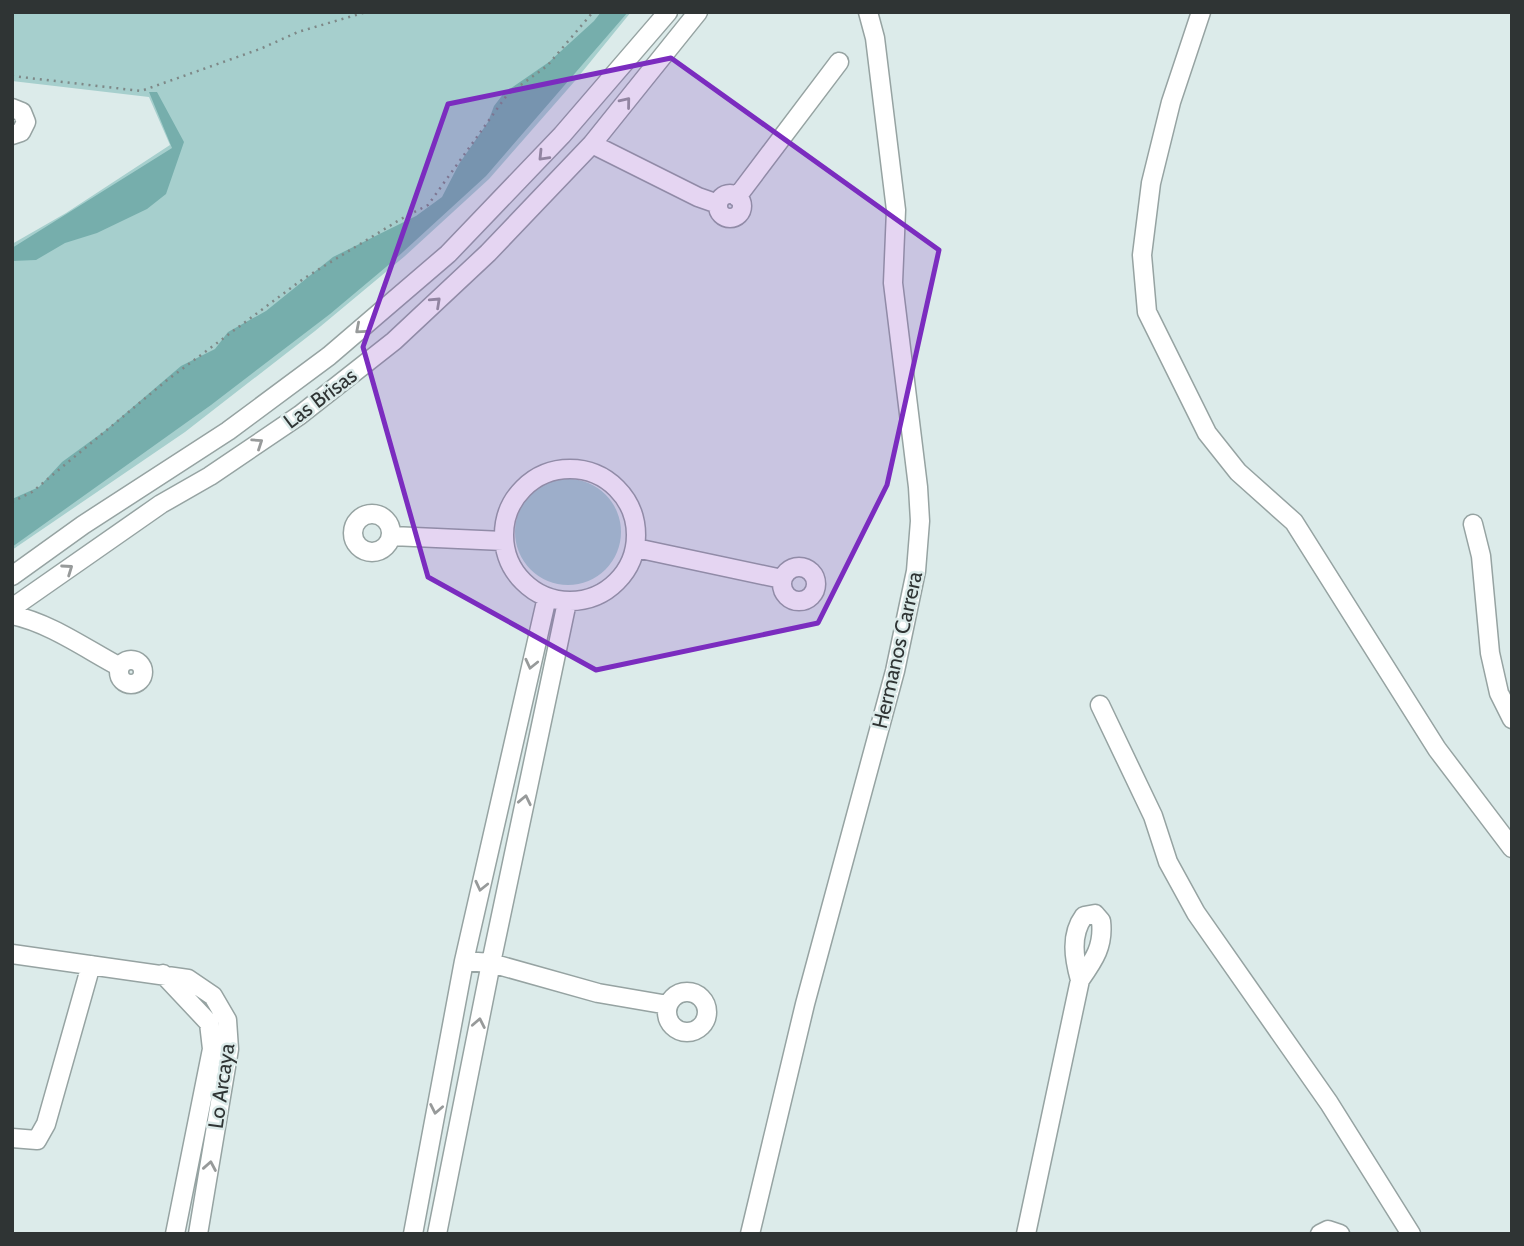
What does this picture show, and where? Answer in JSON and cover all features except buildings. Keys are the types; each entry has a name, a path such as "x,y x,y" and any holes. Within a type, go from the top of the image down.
{"street":[{"name":"Las Brisas","path":"12,576 83,525 228,431 329,356 448,254 562,135 668,12"},
{"name":"Las Brisas","path":"12,608 161,504 210,476 300,415 394,341 488,253 592,144 698,12"},
{"name":"Hermanos Carrera","path":"750,1234 809,991 895,671 912,599 919,546 918,486 893,283 896,210 875,38 868,12"},
{"path":"1201,12 1171,102 1150,183 1142,255 1147,312 1208,433 1238,472 1294,522 1437,749 1512,848"},
{"path":"562,135 576,145 592,144 698,197 718,204 725,195 737,197 839,62"},
{"path":"12,108 22,112 26,122 21,132 12,135"},
{"path":"578,116 592,129 592,144"},
{"path":"574,468 596,473 615,485 629,503 637,525 636,548 628,570 612,587 591,598 567,601 547,597 525,584 510,565 503,541 505,518 515,497 530,481 551,471 574,468"},
{"path":"1473,524 1481,556 1490,653 1499,693 1512,719"},
{"path":"392,536 503,541"},
{"path":"636,548 782,579"},
{"path":"413,1234 464,961 547,597"},
{"path":"437,1234 567,601"},
{"path":"12,615 52,630 120,667"},
{"path":"1100,705 1153,816 1168,862 1196,913 1329,1103 1412,1234"},
{"name":"Lo Arcaya","path":"12,954 188,979 213,996 227,1020 229,1049 198,1234"},
{"path":"464,961 491,963 598,993 668,1005"},
{"path":"12,1138 37,1140 46,1124 91,965"},
{"name":"Lo Arcaya","path":"163,974 209,1023 212,1049 175,1234"},
{"path":"1026,1234 1080,980"},
{"path":"1320,1234 1328,1230 1340,1234"}],"path":[{"path":"12,76 141,91 260,49 298,32 366,12"},
{"path":"12,502 32,492 166,381 303,279 428,205 507,95 547,66 593,12"}],"highlighted area":[{"path":"671,58 939,250 887,485 818,623 596,670 428,577 363,347 448,104"}],"shaded area":[{"path":"12,12 631,12 489,179 405,256 315,331 185,432 12,550 12,244 66,213 170,145 149,97 12,81"},
{"path":"601,12 628,12 486,176 392,262 330,314 211,405 12,547 12,499 39,487 62,462 106,430 181,366 215,349 228,332 266,311 333,257 416,216 442,197 459,164 504,93 549,62"},
{"path":"149,92 157,92 184,142 166,194 147,209 97,233 65,243 36,260 12,261 12,248 172,148"},
{"path":"568,479 588,483 605,495 617,512 621,532 617,552 605,569 588,581 568,585 548,581 531,569 519,552 515,532 519,512 531,495 548,483"}]}
